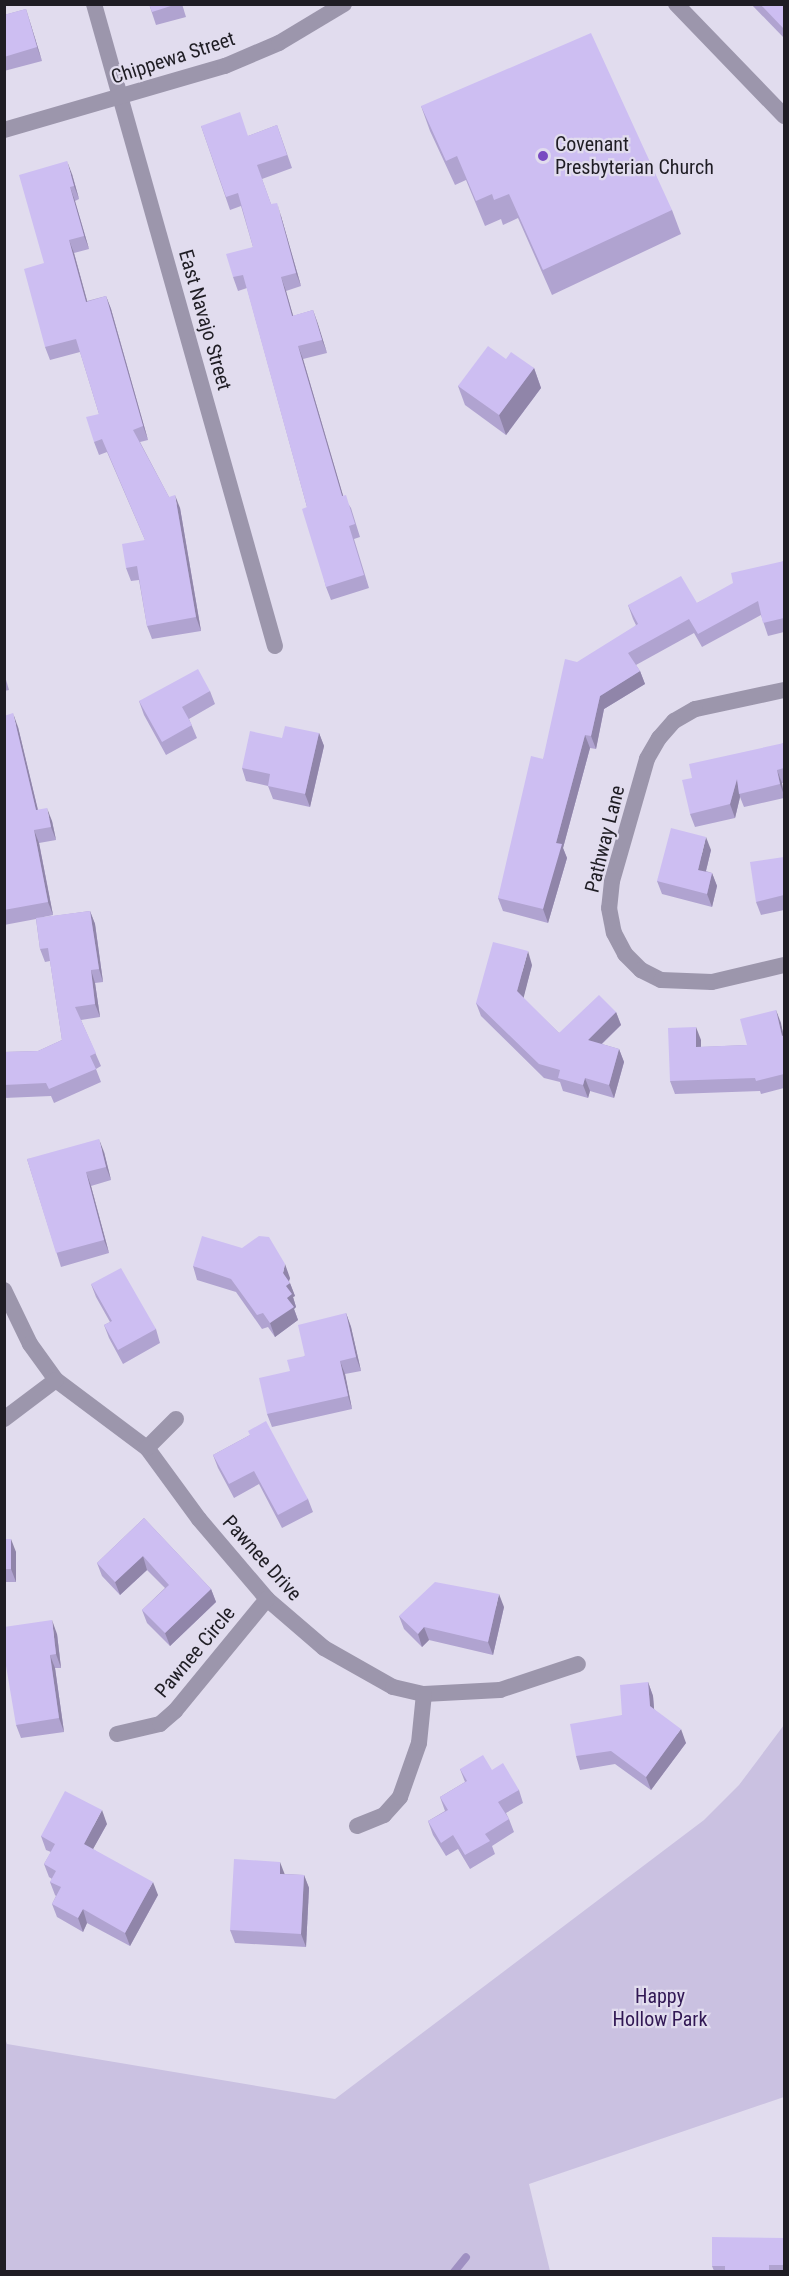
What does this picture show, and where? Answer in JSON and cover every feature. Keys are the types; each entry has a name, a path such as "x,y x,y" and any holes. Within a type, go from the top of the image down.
{"street":[{"name":"East Navajo Street","path":"94,4 275,646"},
{"name":"Chippewa Street","path":"4,130 225,66 279,43 345,4"},
{"path":"676,4 784,116"},
{"name":"Pathway Lane","path":"784,690 695,709 675,722 659,738 647,759 612,881 609,909 614,933 625,954 641,970 661,980 712,982 784,965"},
{"name":"Pawnee Drive","path":"4,1290 30,1344 56,1380 147,1448 172,1485 267,1599 324,1648 359,1671 393,1687 424,1694 500,1690 578,1664"},
{"path":"4,1419 56,1380"},
{"path":"147,1448 176,1419"},
{"name":"Pawnee Circle","path":"117,1734 160,1724 175,1711 267,1599"},
{"path":"357,1827 384,1815 399,1797 419,1743 424,1694"}],"green space":[{"name":"Happy Hollow Park","path":"784,1725 784,2097 529,2184 550,2271 5,2271 5,2038 7,2044 335,2099 704,1820 739,1785"}],"building":[{"path":"149,4 177,4 152,12"},
{"path":"760,4 784,4 784,29"},
{"path":"26,9 37,47 4,57 4,15"},
{"name":"Covenant Presbyterian Church","path":"591,33 672,210 543,270 509,194 494,200 492,194 476,201 457,156 446,161 421,106"},
{"path":"240,112 248,136 277,125 287,155 257,165 271,204 277,203 296,273 281,277 292,316 313,310 322,340 298,346 342,496 346,495 355,524 349,526 364,575 326,587 302,509 307,507 243,275 233,277 226,254 253,247 238,193 226,197 201,126"},
{"path":"67,161 74,186 70,187 84,236 69,240 86,302 106,296 143,426 133,430 169,497 175,495 196,617 147,626 137,566 126,568 122,544 145,540 102,439 94,442 86,417 99,414 76,339 45,347 24,269 44,263 19,175"},
{"path":"488,346 506,359 511,352 534,368 499,415 458,386"},
{"path":"784,561 784,618 763,623 758,601 698,634 689,619 628,653 640,671 600,696 591,736 585,735 556,843 562,844 543,909 498,898 531,756 543,759 565,659 577,662 638,624 628,605 681,576 697,603 733,583 731,573"},
{"path":"198,669 210,691 182,707 192,725 162,742 139,701"},
{"path":"13,713 36,810 47,808 51,827 34,830 48,902 4,910 4,716"},
{"path":"285,726 319,733 305,794 268,786 270,774 242,768 250,731 282,738"},
{"path":"784,743 784,768 777,770 780,784 739,794 737,779 730,804 690,814 682,780 692,778 689,764"},
{"path":"671,828 706,837 698,870 712,873 707,894 657,881"},
{"path":"784,857 784,895 756,902 750,862"},
{"path":"90,911 99,969 91,970 95,1004 75,1007 96,1053 90,1056 96,1069 49,1089 46,1083 4,1085 4,1052 38,1051 62,1040 48,948 40,949 36,918"},
{"path":"493,942 528,951 517,991 559,1033 599,995 616,1012 588,1040 619,1049 609,1085 585,1078 583,1085 558,1078 560,1070 539,1064 476,1003"},
{"path":"776,1010 782,1036 784,1035 784,1074 756,1081 755,1078 670,1081 668,1028 696,1027 696,1047 747,1045 740,1019"},
{"path":"99,1139 106,1167 86,1172 104,1240 56,1253 27,1159"},
{"path":"202,1236 242,1248 259,1236 269,1237 285,1264 283,1273 290,1283 286,1286 292,1294 287,1298 294,1307 270,1323 263,1313 257,1315 231,1279 193,1266"},
{"path":"121,1268 156,1329 118,1350 104,1325 112,1321 91,1284"},
{"path":"346,1313 356,1357 340,1361 348,1396 267,1414 259,1378 290,1371 287,1360 305,1356 298,1325"},
{"path":"266,1421 308,1499 278,1515 254,1471 229,1484 213,1455 250,1435 248,1431"},
{"path":"144,1518 211,1589 165,1633 142,1610 169,1585 143,1556 115,1582 97,1563"},
{"path":"4,1539 11,1539 11,1569 4,1569"},
{"path":"435,1582 499,1594 488,1642 424,1627 418,1634 399,1616"},
{"path":"52,1620 56,1654 50,1655 59,1718 16,1725 4,1654 4,1627"},
{"path":"648,1682 650,1706 681,1729 646,1777 611,1751 576,1756 570,1724 622,1715 620,1685"},
{"path":"483,1755 492,1770 503,1763 519,1790 498,1802 509,1819 485,1834 490,1841 465,1855 453,1835 441,1843 428,1821 448,1810 440,1797 467,1781 460,1769"},
{"path":"65,1791 102,1810 84,1844 153,1882 125,1933 83,1909 78,1918 52,1904 61,1887 50,1882 56,1871 44,1864 55,1844 41,1836"},
{"path":"234,1859 280,1862 280,1874 304,1875 301,1934 230,1930"},
{"path":"712,2237 784,2238 784,2265 769,2265 769,2271 725,2271 725,2266 712,2266"}],"waterway":[{"path":"454,2272 466,2257"}],"place":[{"name":"Covenant Presbyterian Church","path":"543,156"}]}
